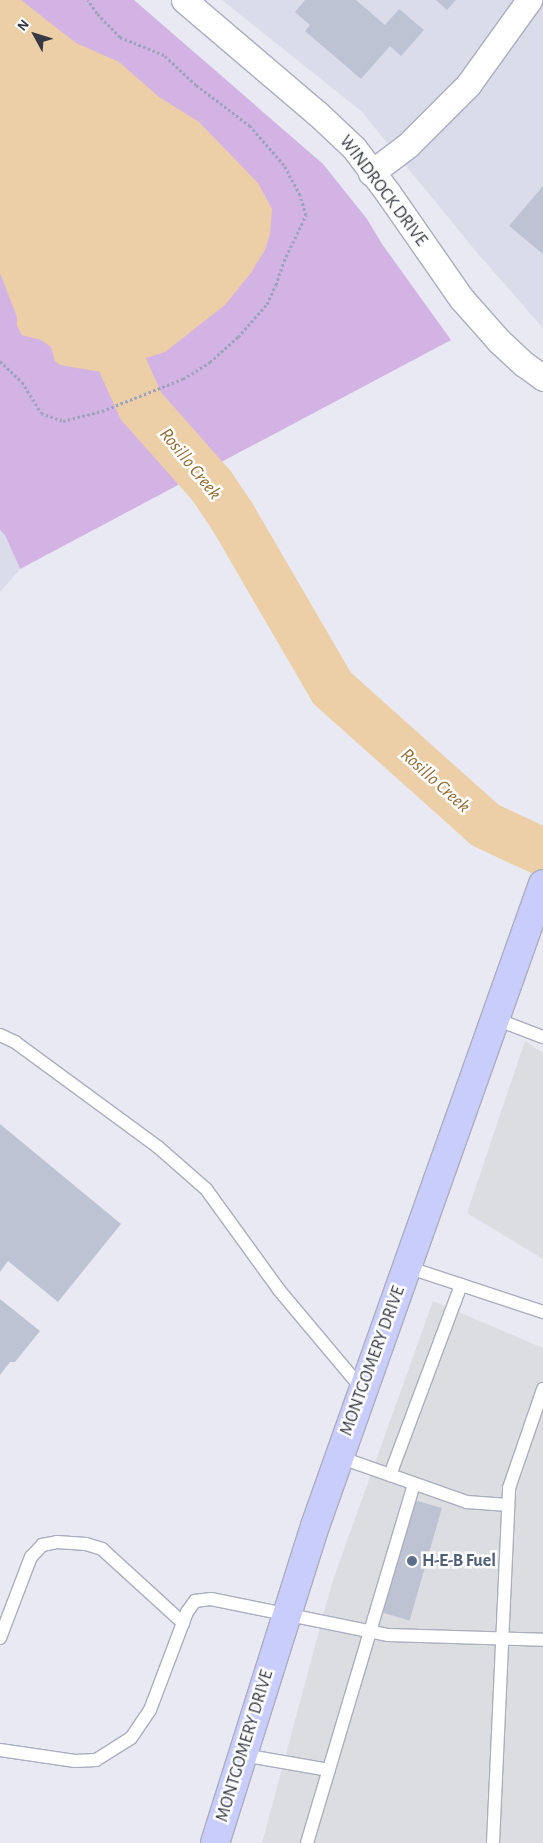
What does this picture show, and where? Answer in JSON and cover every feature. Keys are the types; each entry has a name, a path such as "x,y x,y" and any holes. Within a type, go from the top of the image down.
{"main road":[{"name":"MONTGOMERY DRIVE","path":"215,1843 286,1616 339,1457 539,896"},
{"path":"224,1815 228,1843"}],"street":[{"name":"WINDROCK DRIVE","path":"184,0 317,113 354,148 371,173 388,193 461,298 499,341 524,364 543,378"},
{"path":"371,173 408,145 468,84 529,0"}],"lane":[{"path":"496,1019 543,1037"},
{"path":"0,1034 15,1042 158,1147 206,1189 279,1290 363,1390"},
{"path":"407,1267 543,1312"},
{"path":"390,1475 461,1285"},
{"path":"494,1843 501,1639 509,1488 543,1389"},
{"path":"339,1457 467,1502 508,1505"},
{"path":"307,1843 414,1484"},
{"path":"0,1638 31,1557 42,1545 57,1542 86,1544 102,1549 183,1623"},
{"path":"0,1750 76,1761 96,1760 130,1738 150,1710 183,1623 195,1601 211,1599 286,1616 388,1635 543,1640"},
{"path":"243,1755 328,1770"}],"path":[{"path":"0,361 22,382 41,413 63,421 80,418 197,372 238,337 267,304 284,261 304,223 306,215 305,207 284,165 250,126 196,86 164,55 120,37 97,13 88,0"}],"shaded area":[{"path":"0,0 134,0 323,164 367,219 382,244 451,340 20,569 5,535 0,530"},
{"path":"0,0 21,0 76,43 119,62 159,97 199,122 258,183 272,209 270,234 265,250 250,274 225,305 165,352 101,372 60,365 55,361 51,347 41,340 22,335 17,326 17,317 0,273"},
{"path":"222,0 543,0 543,328 479,255 361,111"},
{"path":"0,530 5,535 20,569 0,592"},
{"path":"525,1041 543,1053 543,1259 467,1213"},
{"path":"433,1301 543,1348 543,1843 262,1843 332,1583"}],"building":[{"path":"305,0 356,0 385,25 399,9 424,30 401,56 390,46 361,79 305,31 310,25 295,12"},
{"path":"436,0 456,0 447,10"},
{"path":"543,186 543,254 509,226"},
{"path":"0,1124 121,1224 58,1302 8,1261 0,1272"},
{"path":"0,1299 40,1331 15,1362 10,1362 0,1375"},
{"name":"H-E-B Fuel","path":"414,1500 442,1508 410,1620 382,1612"}],"waterway":[{"name":"Rosillo Creek","path":"103,305 123,366 141,406 211,485 232,516 332,688 485,825 543,852"}],"place":[{"name":"H-E-B Fuel","path":"412,1561"}]}
